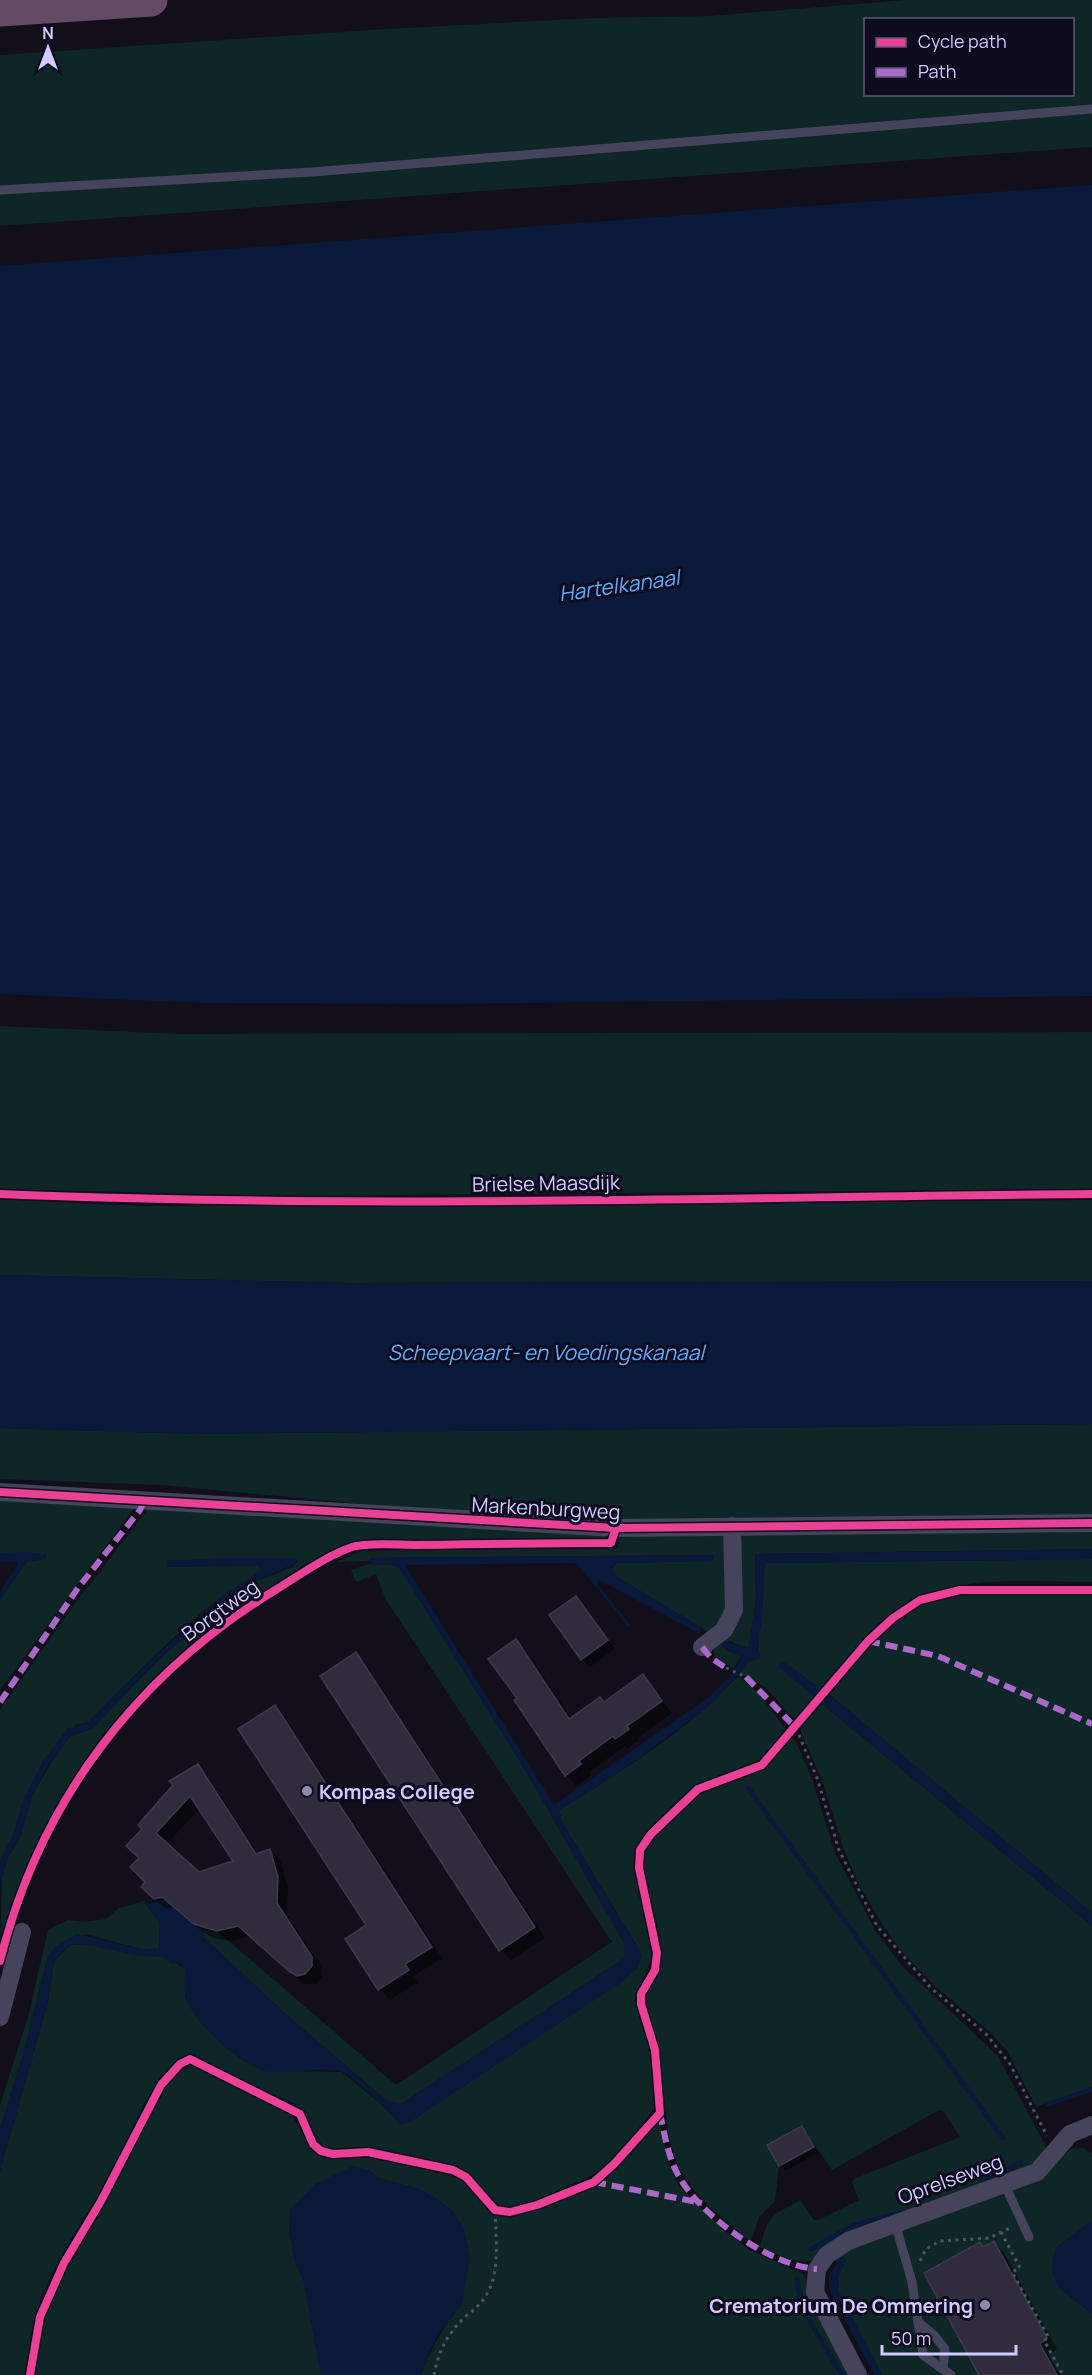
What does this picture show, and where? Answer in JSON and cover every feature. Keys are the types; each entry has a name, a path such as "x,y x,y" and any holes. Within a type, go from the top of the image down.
{"highway":[{"path":"0,10 151,0"}],"street":[{"name":"Markenburgweg","path":"0,1492 499,1523 616,1528 1092,1523"},
{"path":"702,1647 724,1630 734,1610 732,1526"},
{"path":"0,2017 22,1932"},
{"name":"Oprelseweg","path":"858,2375 815,2292 817,2269 827,2255 848,2241 1037,2172 1070,2134 1092,2125"}],"lane":[{"path":"0,190 312,171 1092,109"},
{"path":"1004,2183 1029,2236"},
{"path":"895,2223 907,2266 923,2355 947,2372"},
{"path":"918,2322 934,2335 945,2349 947,2372"}],"path":[{"path":"726,1668 746,1677"},
{"path":"789,1737 799,1725"},
{"path":"799,1725 839,1850 877,1926 931,1988 986,2034 1004,2056 1044,2132 1058,2148"},
{"path":"434,2375 438,2356 446,2337 481,2303 489,2290 495,2265 499,2211 488,2202"},
{"path":"907,2266 921,2261 926,2249 940,2241 989,2238 1023,2222"},
{"path":"1001,2232 1020,2268 1012,2272 1049,2338 1044,2340 1063,2375"}],"green space":[{"path":"906,0 1092,0 1092,147 0,226 0,55 387,29 594,18 710,16"},
{"path":"0,1026 179,1034 1092,1032 1092,1189 291,1196 0,1189"},
{"path":"0,1199 139,1206 1092,1200 1092,1281 351,1283 0,1275"},
{"path":"1092,1424 1092,1516 535,1520 161,1485 0,1479 0,1428 198,1434"},
{"path":"0,1496 134,1508 0,1690 0,1600 26,1562 46,1558 45,1554 0,1553"},
{"path":"148,1509 606,1534 605,1539 357,1542 345,1545 242,1606 173,1660 138,1694 78,1770 53,1811 32,1854 14,1899 0,1945 2,1876 8,1857 20,1839 32,1795 61,1747 71,1736 92,1729 158,1660 232,1596 254,1582 293,1567 295,1558 167,1561 168,1567 256,1565 262,1569 250,1581 224,1595 188,1624 88,1722 75,1725 24,1798 13,1836 0,1861 0,1710 76,1602"},
{"path":"1092,1530 1092,1549 755,1554 756,1600 749,1645 747,1648 729,1641 726,1650 741,1656 733,1669 714,1655 714,1647 725,1635 740,1541 744,1533"},
{"path":"721,1533 726,1537 728,1614 709,1634 615,1576 611,1571 617,1563 712,1561 714,1555 371,1558 369,1561 335,1562 361,1551 618,1548 619,1534"},
{"path":"1092,1559 1092,1582 984,1582 957,1586 907,1603 885,1618 868,1634 822,1690 782,1661 779,1667 816,1698 798,1720 792,1717 765,1687 740,1673 749,1662 758,1659 765,1563"},
{"path":"369,1564 392,1565 400,1568 527,1773 624,1943 625,1958 401,2104 387,2101 289,2017 202,1936 204,1929 217,1931 396,2085 612,1942 386,1600 376,1574 356,1582 351,1570"},
{"path":"1017,1592 1092,1594 1092,1913 830,1695 865,1650 908,1613 925,1604 952,1596"},
{"path":"738,1676 759,1694 788,1732 760,1761 698,1786 674,1807 637,1847 635,1872 649,1933 652,1958 635,2000 649,2045 655,2107 623,2149 601,2171 536,2201 506,2208 491,2200 475,2179 452,2165 368,2148 343,2150 323,2147 317,2142 307,2120 296,2104 243,2082 194,2054 188,2055 177,2061 159,2080 103,2186 56,2265 38,2308 26,2375 0,2375 0,2171 48,2002 54,1961 71,1945 83,1944 138,1951 177,1963 185,1970 185,1997 193,2011 219,2041 265,2071 342,2072 388,2110 400,2124 623,1981 638,1967 637,1946 562,1822 559,1810 630,1765 676,1732 698,1715"},
{"path":"822,1704 1092,1926 1092,2087 1036,2107 1008,2052 989,2031 937,1988 903,1953 882,1924 859,1885 844,1850 822,1780 801,1733 801,1728"},
{"path":"794,1737 812,1779 835,1853 876,1932 903,1967 998,2056 1046,2147 1041,2162 807,2262 785,2258 760,2247 772,2217 800,2200 814,2220 818,2220 859,2200 852,2182 856,2178 960,2137 943,2111 939,2110 832,2170 802,2126 767,2145 779,2166 775,2201 759,2217 751,2241 699,2196 677,2163 668,2132 659,2049 646,2000 648,1989 660,1969 662,1957 646,1877 644,1850 699,1793 761,1770"},
{"path":"144,1901 159,1922 160,1948 144,1950 86,1934 48,1956 25,2048 0,2129 0,2105 28,2017 48,1930 68,1920 84,1922 106,1919 119,1908"},
{"path":"191,2066 197,2066 226,2083 289,2111 314,2152 324,2158 375,2158 448,2175 467,2183 491,2213 511,2218 595,2187 632,2153 659,2121 669,2164 680,2188 725,2231 750,2250 803,2274 856,2375 421,2375 439,2337 462,2304 452,2210 419,2189 378,2178 369,2170 289,2229 295,2262 304,2282 321,2375 35,2375 44,2322 62,2277 124,2169 160,2093 180,2072"},
{"path":"1083,2148 1092,2153 1092,2375 882,2375 839,2292 839,2275 842,2268 833,2256 1056,2161 1071,2149"}],"water":[{"name":"Hartelkanaal","path":"1092,185 1092,996 449,1004 202,1003 0,994 0,266"},
{"name":"Scheepvaart- en Voedingskanaal","path":"0,1275 351,1283 1092,1281 1092,1424 198,1434 0,1428"},
{"path":"1092,1549 1092,1559 765,1563 762,1618 757,1650 760,1655 759,1659 749,1662 712,1704 617,1774 559,1810 562,1822 642,1955 638,1967 623,1981 410,2122 400,2125 364,2088 342,2072 327,2070 273,2072 254,2067 243,2060 207,2030 190,2007 184,1987 185,1970 179,1963 171,1964 165,1957 141,1956 83,1944 71,1945 54,1961 48,2001 0,2171 0,2129 25,2048 48,1956 55,1947 77,1934 144,1950 159,1948 159,1922 147,1904 164,1899 190,1922 204,1929 202,1936 289,2017 387,2101 401,2104 625,1958 624,1943 527,1773 400,1569 392,1565 371,1565 370,1558 714,1555 712,1561 617,1563 612,1568 615,1576 701,1627 700,1634 599,1580 598,1585 630,1625 628,1627 577,1564 405,1565 554,1805 709,1697 733,1673 741,1656 722,1647 724,1641 746,1648 749,1645 756,1600 755,1554"},
{"path":"0,1553 45,1554 46,1559 26,1562 0,1600 2,1590 18,1562 0,1562"},
{"path":"295,1558 299,1562 254,1582 232,1596 158,1660 92,1729 71,1736 47,1767 32,1795 20,1839 8,1857 0,1885 0,1861 13,1836 24,1798 43,1761 67,1729 88,1722 162,1650 225,1594 262,1570 256,1565 167,1567 167,1561"},
{"path":"782,1661 822,1690 816,1698 778,1667"},
{"path":"830,1695 1092,1913 1092,1926 822,1704"},
{"path":"1092,2087 1092,2092 1045,2107 1044,2103"},
{"path":"353,2166 369,2170 378,2178 419,2189 436,2198 452,2210 464,2228 470,2257 462,2304 442,2329 429,2352 421,2375 321,2375 304,2282 295,2262 289,2229 290,2210 315,2184"},
{"path":"1092,2220 1092,2314 1059,2287 1052,2271 1056,2247"},
{"path":"840,2258 845,2258 846,2261 839,2275 839,2292 882,2375 874,2375 829,2290 829,2277"}],"building":[{"path":"576,1596 608,1640 581,1660 549,1615"},
{"path":"516,1639 569,1719 600,1697 604,1702 643,1674 662,1701 627,1726 629,1729 615,1739 613,1736 579,1761 581,1764 565,1776 514,1700 517,1698 488,1659"},
{"path":"356,1652 535,1927 499,1951 320,1676"},
{"path":"275,1705 432,1947 405,1964 409,1970 378,1990 345,1939 366,1925 238,1729"},
{"path":"198,1764 256,1854 270,1849 278,1877 277,1903 312,1957 312,1966 305,1974 297,1976 290,1972 238,1926 217,1931 194,1924 162,1897 154,1899 141,1887 145,1882 130,1867 139,1858 126,1846 142,1829 138,1825 173,1785 169,1781","holes":["190,1796 233,1861 199,1872 156,1833"]},
{"path":"802,2126 814,2147 779,2166 767,2145"},
{"name":"Crematorium De Ommering","path":"994,2241 1047,2338 1040,2344 1057,2375 979,2375 924,2273 980,2242 983,2247"}],"waterway":[{"path":"748,1788 1003,2138"},
{"path":"982,2183 1020,2163"},
{"path":"811,2249 853,2226 903,2212"},
{"path":"797,2279 808,2317 842,2375"}],"marked path":[{"path":"0,1702 78,1588 140,1510 145,1499"},
{"path":"868,1641 938,1656 1092,1724"},
{"path":"702,1647 711,1658 726,1668"},
{"path":"746,1677 796,1728"},
{"path":"660,2113 674,2167 683,2183 708,2212 742,2239 761,2250 781,2260 817,2269"},
{"path":"594,2182 702,2203"}],"cycle path":[{"name":"Brielse Maasdijk","path":"0,1194 273,1201 546,1201 1092,1194"},
{"path":"0,1492 616,1528 1092,1523"},
{"name":"Borgtweg","path":"0,1961 18,1903 40,1847 68,1796 101,1747 138,1702 180,1661 226,1623 313,1566 358,1545 611,1543 616,1528"},
{"path":"30,2375 40,2317 64,2263 101,2201 161,2085 180,2064 190,2059 300,2114 313,2144 321,2151 333,2154 368,2152 453,2170 466,2177 495,2210 510,2212 537,2205 594,2182 614,2164 660,2113 655,2050 641,2004 641,1994 655,1970 657,1953 639,1868 640,1850 651,1834 698,1789 762,1765 868,1641 893,1618 920,1600 960,1590 1092,1590"}],"place":[{"name":"Kompas College","path":"307,1791"},
{"name":"Crematorium De Ommering","path":"985,2305"}]}
